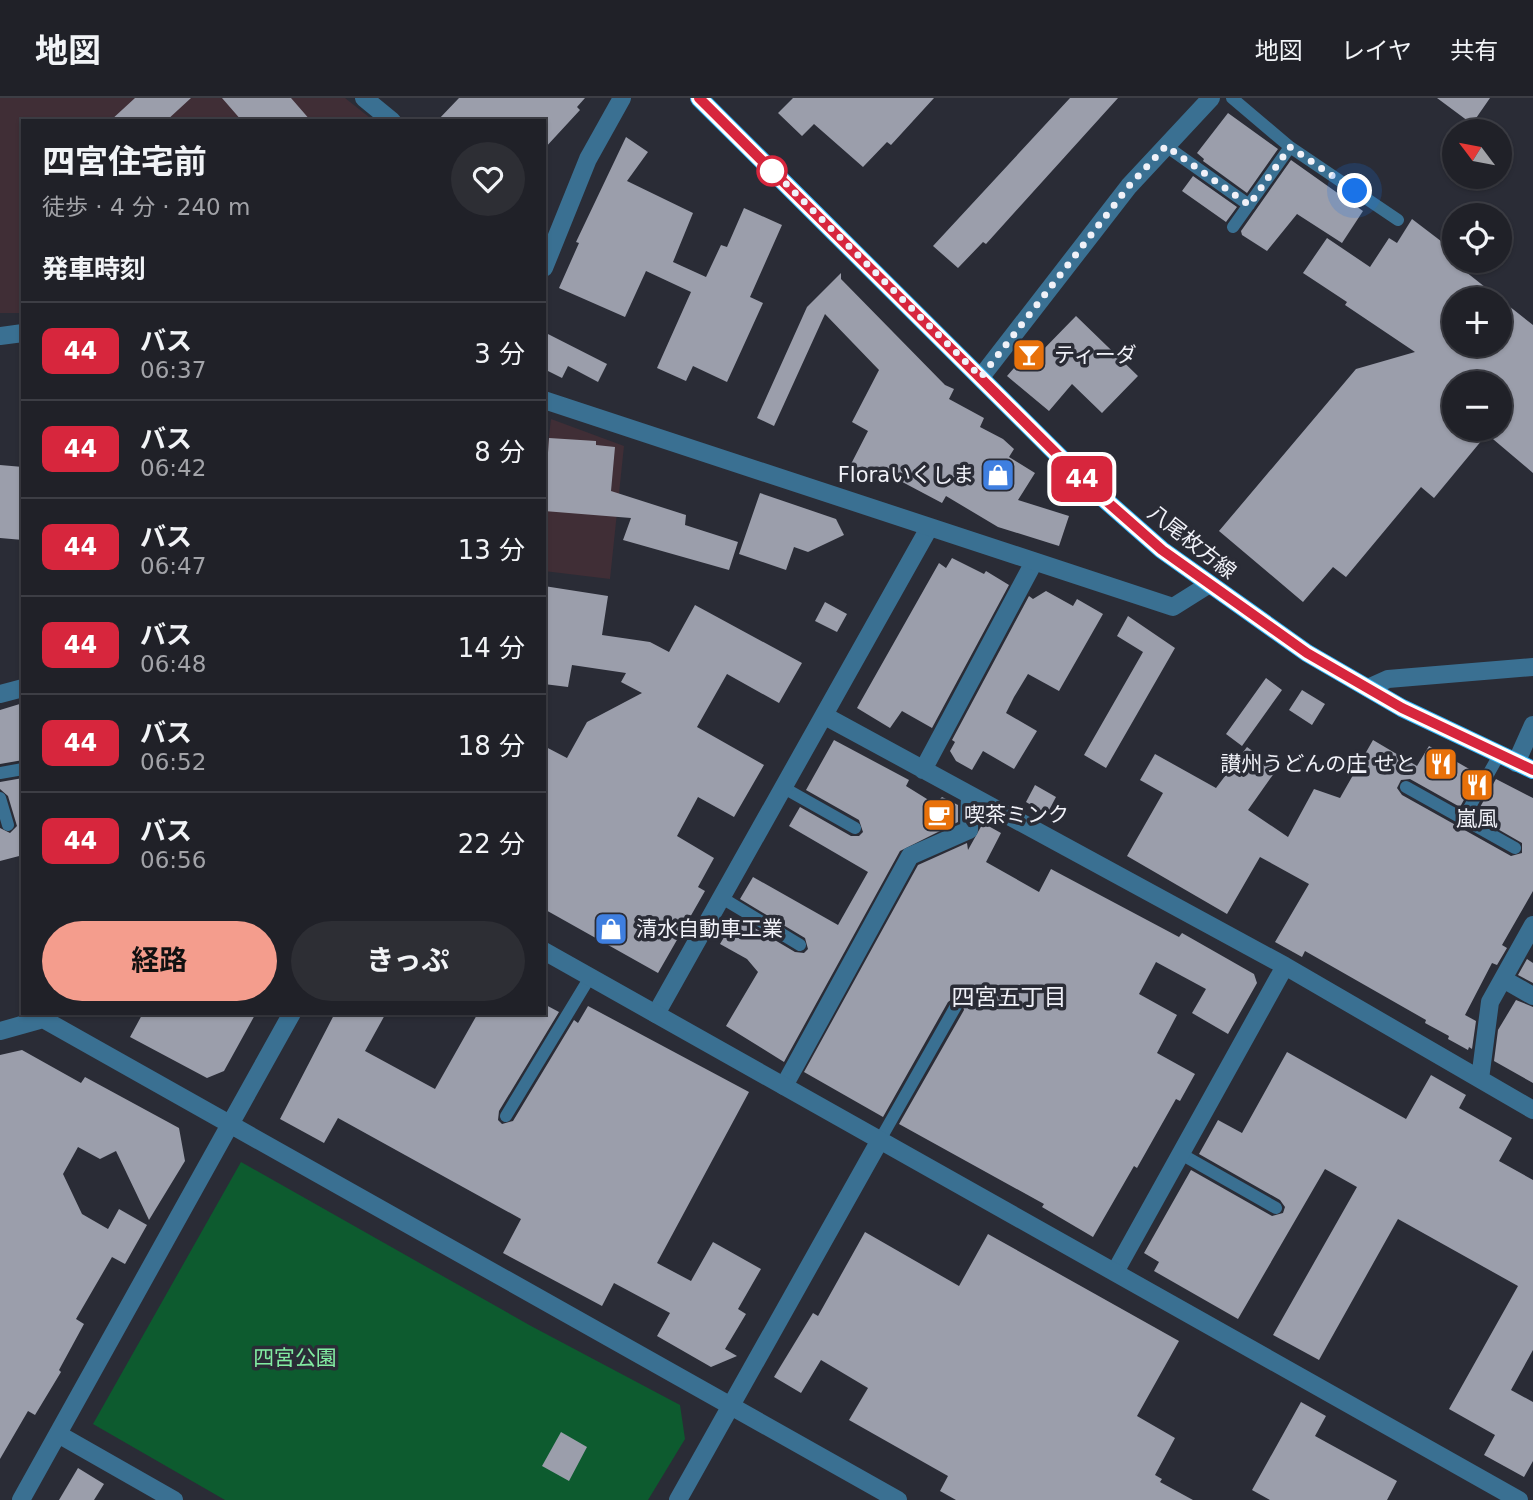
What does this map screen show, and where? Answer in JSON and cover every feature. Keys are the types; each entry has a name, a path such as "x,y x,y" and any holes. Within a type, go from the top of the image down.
{"main road":[{"name":"八尾枚方線","path":"699,98 1087,484 1208,585 1307,653 1368,688 1533,770"}],"street":[{"path":"364,98 390,119"},
{"path":"548,243 588,159 622,98"},
{"path":"981,377 1129,186 1211,98"},
{"path":"0,336 21,333"},
{"path":"546,401 1173,607 1208,585"},
{"path":"656,1014 929,528"},
{"path":"923,770 1034,562"},
{"path":"1368,688 1388,679 1533,667"},
{"path":"0,694 21,689"},
{"path":"825,716 1285,966 1533,1110"},
{"path":"1516,763 1533,725"},
{"path":"784,1086 910,856 969,830 970,795"},
{"path":"1479,1079 1490,1002 1533,925"},
{"path":"546,952 1519,1500"},
{"path":"1115,1272 1285,966"},
{"path":"1503,979 1533,996"},
{"path":"21,1500 291,1015"},
{"path":"0,1031 44,1016 230,1124 898,1500"},
{"path":"678,1500 880,1140"},
{"path":"58,1434 174,1500"}],"lane":[{"path":"1232,98 1290,147 1398,220"},
{"path":"1166,146 1249,205"},
{"path":"1233,227 1290,147"},
{"path":"1463,819 1499,755"},
{"path":"0,773 21,769"},
{"path":"1406,787 1515,848"},
{"path":"784,788 855,828"},
{"path":"0,799 8,825"},
{"path":"722,898 800,946"},
{"path":"506,1116 590,977"},
{"path":"880,1140 956,1006"},
{"path":"1181,1154 1276,1208"}],"shaded area":[{"path":"0,98 345,98 371,119 21,119 21,313 0,313"},
{"path":"551,419 624,446 610,579 546,571 546,460"}],"green space":[{"name":"四宮公園","path":"241,1162 531,1326 680,1405 685,1439 648,1500 225,1500 93,1424"}],"building":[{"path":"135,98 191,98 168,119 112,119"},
{"path":"222,98 291,98 309,119 240,119"},
{"path":"459,98 585,98 577,107 580,110 546,147 546,119 439,119"},
{"path":"793,98 934,98 891,145 887,142 863,167 814,124 802,136 778,113"},
{"path":"1070,98 1118,98 986,244 983,242 958,268 933,246"},
{"path":"1437,98 1490,98 1475,119 1465,119"},
{"path":"1228,113 1278,149 1247,193 1203,161 1197,153"},
{"path":"626,137 648,152 627,181 693,213 673,262 706,277 721,245 727,247 744,208 782,225 750,297 763,303 727,382 693,366 686,381 657,368 691,292 646,271 625,317 559,288 579,243 576,242"},
{"path":"1291,160 1363,211 1342,243 1297,214 1267,251 1242,235 1241,231"},
{"path":"1193,176 1237,207 1226,222 1182,191"},
{"path":"1412,219 1442,242 1442,273 1467,273 1485,287 1442,287 1442,357 1512,357 1512,308 1533,325 1533,473 1495,441 1512,441 1512,371 1442,371 1442,441 1481,441 1434,498 1421,487 1346,577 1333,567 1303,602 1219,531 1356,369 1415,352 1303,273 1327,238 1370,267 1389,238 1397,243"},
{"path":"841,273 841,279 945,385 954,389 949,399 984,418 980,427 1003,439 1014,449 1009,457 1035,473 1018,500 1069,516 1059,546 998,527 946,496 942,503 891,476 887,483 851,464 868,431 852,422 879,370 825,314 774,426 757,418 807,307"},
{"path":"1076,316 1138,376 1102,413 1072,384 1049,411 1007,376 1029,351 1036,357"},
{"path":"546,333 607,364 598,382 568,366 562,378 546,370"},
{"path":"549,438 596,441 596,445 615,447 611,491 686,515 685,525 738,542 729,570 623,540 631,518 546,511"},
{"path":"0,465 21,467 21,540 0,538"},
{"path":"760,493 836,519 844,535 808,552 794,547 786,570 739,554"},
{"path":"952,558 984,574 986,571 1009,585 932,728 902,711 890,728 857,708 939,563 946,568"},
{"path":"546,586 608,596 602,635 650,642 669,652 695,605 802,663 779,703 727,674 697,727 764,765 734,817 698,797 677,836 714,858 698,887 705,891 658,973 546,910 546,747 567,758 587,722 642,693 621,682 626,673 572,665 568,687 546,684"},
{"path":"1046,591 1073,606 1077,599 1103,614 1059,691 1028,674 1014,697 1006,713 1037,731 1014,769 983,751 972,770 956,761 950,751 955,742 952,740 1029,596 1033,599"},
{"path":"825,602 847,614 837,632 815,621"},
{"path":"1128,616 1175,648 1106,768 1084,755 1143,652 1117,636"},
{"path":"1266,678 1282,690 1242,746 1226,734"},
{"path":"1302,690 1325,704 1312,725 1289,710"},
{"path":"21,704 21,760 0,764 0,710"},
{"path":"834,740 909,780 906,786 935,804 942,797 958,805 958,822 900,851 784,1062 726,1026 758,972 747,959 720,944 736,917 795,952 804,953 808,949 805,938 740,899 753,877 838,925 868,872 789,826 800,807 851,836 859,836 863,832 859,820 806,790"},
{"path":"1373,740 1417,766 1429,746 1478,774 1460,807 1410,779 1401,780 1397,788 1402,795 1511,856 1522,853 1522,843 1475,816 1496,779 1533,798 1533,891 1502,945 1507,948 1497,965 1492,963 1465,1015 1476,1021 1472,1049 1469,1047 1468,1050 1448,1039 1449,1036 1425,1023 1426,1020 1305,951 1302,957 1275,942 1309,884 1260,857 1227,914 1127,856 1163,793 1140,780 1155,754 1216,788 1247,747 1277,769 1248,810 1288,837 1314,789 1340,798"},
{"path":"21,778 21,856 0,861 0,828 10,833 17,826 8,796 0,789 0,782"},
{"path":"1035,785 1056,797 1047,814 1026,802"},
{"path":"983,823 1001,833 986,862 1039,892 1051,869 1179,937 1182,933 1254,974 1257,983 1228,1034 1192,1013 1206,989 1156,962 1139,994 1177,1015 1157,1053 1195,1074 1180,1101 1176,1099 1137,1168 1134,1166 1093,1237 1042,1207 1044,1204 899,1124 964,1010 961,999 955,997 948,1002 883,1117 804,1072 918,865 967,843 968,850"},
{"path":"1527,959 1533,963 1533,983 1518,975"},
{"path":"1516,1000 1533,1007 1533,1083 1494,1061 1498,1030"},
{"path":"546,1005 559,1012 499,1111 498,1120 502,1124 513,1121 574,1020 578,1023 588,1006 749,1092 657,1263 691,1281 713,1242 761,1269 738,1309 746,1314 725,1349 737,1356 711,1367 657,1336 670,1313 614,1283 602,1306 503,1253 521,1219 338,1118 324,1143 280,1119 334,1015 385,1015 365,1051 435,1089 477,1015 546,1015"},
{"path":"142,1015 255,1015 224,1071 207,1078 130,1037"},
{"path":"22,1050 81,1083 85,1077 179,1128 185,1161 149,1220 116,1151 100,1159 78,1147 63,1174 82,1214 108,1229 119,1209 147,1225 125,1264 112,1257 76,1319 84,1324 59,1370 61,1372 35,1415 28,1411 0,1459 0,1055"},
{"path":"1287,1052 1406,1119 1431,1075 1466,1095 1459,1108 1512,1138 1499,1161 1533,1180 1533,1350 1511,1390 1533,1402 1533,1461 1524,1477 1484,1455 1495,1435 1449,1409 1518,1286 1398,1219 1319,1360 1273,1335 1357,1187 1325,1169 1238,1319 1154,1271 1159,1262 1144,1253 1191,1170 1272,1216 1283,1213 1285,1207 1280,1200 1199,1154 1218,1120 1242,1133"},
{"path":"865,1232 959,1286 988,1234 1179,1341 1137,1416 1175,1438 1155,1475 1162,1479 1160,1482 1193,1500 956,1500 940,1491 948,1476 849,1420 868,1388 821,1360 801,1393 774,1377 813,1313 818,1316"},
{"path":"1301,1402 1326,1416 1315,1436 1397,1481 1387,1500 1270,1500 1252,1490"},
{"path":"561,1432 587,1447 569,1481 542,1466"},
{"path":"78,1468 104,1484 94,1500 59,1500"}],"bus line":[{"name":"44","path":"699,98 1087,484 1162,550 1307,653 1402,708 1533,770"}],"place":[{"name":"ティーダ","path":"1029,355"},
{"name":"Floraいくしま","path":"998,475"},
{"name":"讃州うどんの庄 せと","path":"1441,764"},
{"name":"嵐風","path":"1477,785"},
{"name":"喫茶ミンク","path":"939,815"},
{"name":"清水自動車工業","path":"611,929"}],"district":[{"name":"四宮五丁目","path":"1009,997"}],"route":[{"path":"772,171 766,164 981,377 1129,186 1166,146 1249,205 1290,147 1355,191"}]}
